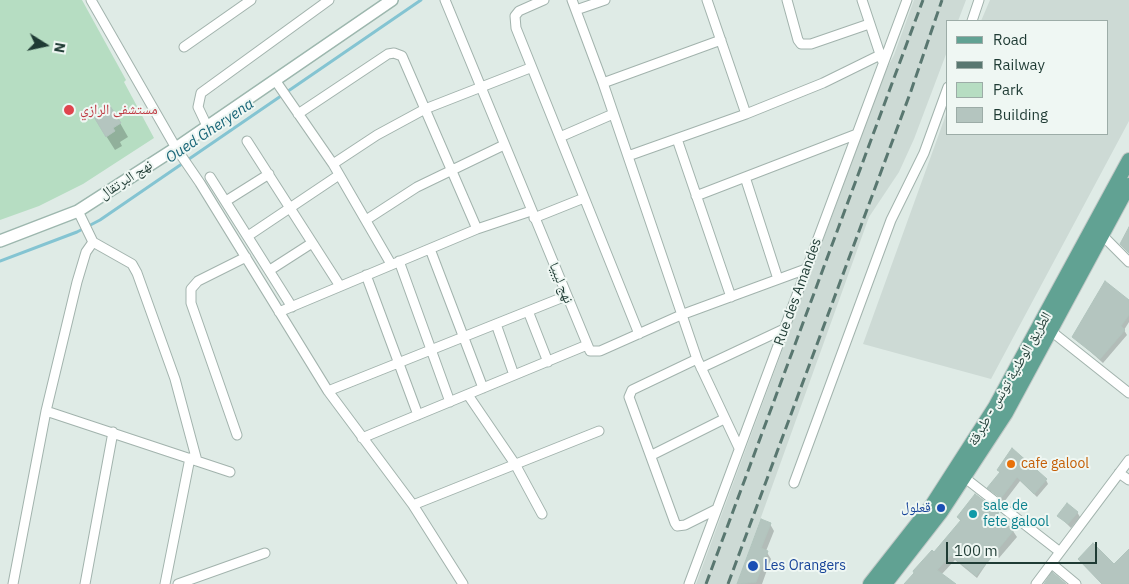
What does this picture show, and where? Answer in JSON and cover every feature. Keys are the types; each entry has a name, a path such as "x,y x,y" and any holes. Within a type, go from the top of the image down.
{"main road":[{"name":"الطريق الوطنية تونس - طبرقة","path":"870,584 932,505 995,407 1129,160"},
{"name":"الطريق الوطنية تونس - طبرقة","path":"885,584 964,478 1006,413 1129,185"}],"street":[{"path":"92,0 178,152 246,256 278,312 328,390 412,505 463,584"},
{"path":"184,47 251,0"},
{"name":"نهج البرتقال","path":"0,241 81,215 178,152 207,126 278,84 392,0"},
{"name":"نهج ليبيا","path":"445,0 587,346"},
{"path":"544,0 519,11 515,16 516,28 530,68 560,136 639,334"},
{"path":"572,0 603,83 681,315 699,363 724,419 740,448"},
{"path":"576,10 605,0"},
{"path":"707,0 746,114"},
{"path":"787,0 798,40 801,44 810,44 869,24"},
{"path":"628,156 746,114 882,59 862,0"},
{"name":"Rue des Amandes","path":"689,584 857,134 882,59 907,0"},
{"path":"972,20 980,0"},
{"path":"207,126 198,107 201,94 325,1"},
{"path":"603,83 721,40"},
{"path":"296,111 388,54 394,53 402,56 476,229"},
{"path":"333,164 377,135 425,109 530,68"},
{"path":"278,84 333,164 366,220 395,262 432,349 450,402"},
{"path":"794,483 891,220 924,152 946,92"},
{"path":"560,136 613,114"},
{"path":"696,196 857,134"},
{"path":"677,139 731,297"},
{"path":"247,140 340,286"},
{"path":"366,220 417,187 504,145"},
{"path":"226,201 269,174"},
{"path":"248,236 339,175"},
{"path":"210,177 292,306"},
{"path":"745,177 778,279"},
{"path":"278,312 476,229 584,198"},
{"path":"81,215 93,240 132,264 137,273 175,379 193,459 165,584"},
{"path":"1102,235 1129,262"},
{"path":"13,584 46,411 82,262 93,240"},
{"path":"270,270 312,243"},
{"path":"430,249 484,388"},
{"path":"237,435 191,303 191,289 198,281 246,256"},
{"path":"362,438 587,346 590,351 596,352 681,315 806,269"},
{"path":"366,275 418,415"},
{"path":"328,390 566,296"},
{"path":"528,311 548,362"},
{"path":"496,324 514,376"},
{"path":"717,509 685,525 678,526 675,523 652,455 630,404 630,392 784,329"},
{"path":"1051,331 1129,393"},
{"path":"468,395 515,464 542,514"},
{"path":"46,411 230,472"},
{"path":"652,455 724,419"},
{"path":"412,505 599,431"},
{"path":"85,584 113,432"},
{"path":"1036,584 1129,460"},
{"path":"1119,473 1129,480"},
{"path":"964,478 1060,552"},
{"path":"178,584 265,553"},
{"path":"1052,564 1076,584"}],"shaded area":[{"path":"914,0 966,0 958,20 946,20 946,54 914,139 899,172 869,217 737,584 696,584 885,72 894,55"},
{"path":"990,0 1129,0 1129,121 991,379 863,344 946,115 946,135 1109,135 1109,20 981,20"}],"green space":[{"name":"مستشفى الرازي","path":"0,0 82,0 126,80 124,82 154,138 83,184 39,206 0,220"}],"building":[{"path":"110,106 121,123 113,128 115,131 106,137 94,117"},
{"path":"1129,227 1129,253 1120,244"},
{"path":"1105,281 1129,300 1129,315 1121,326 1125,330 1100,359 1072,337"},
{"path":"1012,448 1047,479 1034,494 1017,477 1001,498 987,488 1000,472 997,470"},
{"path":"975,494 999,512 996,517 1014,530 976,576 951,555 937,570 956,584 904,584 914,573 913,571 932,550 934,552 961,520 957,517"},
{"path":"1067,503 1078,512 1068,524 1057,516"},
{"name":"Les Orangers","path":"761,519 771,523 761,548 768,551 756,582 737,584"},
{"path":"1093,543 1114,564 1129,549 1129,584 1102,584 1078,559"},
{"path":"1052,572 1066,584 1044,584"}],"waterway":[{"name":"Oued Gheryena","path":"0,261 77,232 100,220 421,0"}],"railway":[{"path":"706,584 923,0"},
{"path":"728,584 911,91 942,0"}],"place":[{"name":"مستشفى الرازي","path":"69,110"},
{"name":"cafe galool","path":"1011,464"},
{"name":"قعلول","path":"941,508"},
{"name":"sale de fete galool","path":"973,514"},
{"name":"Les Orangers","path":"753,566"}]}
